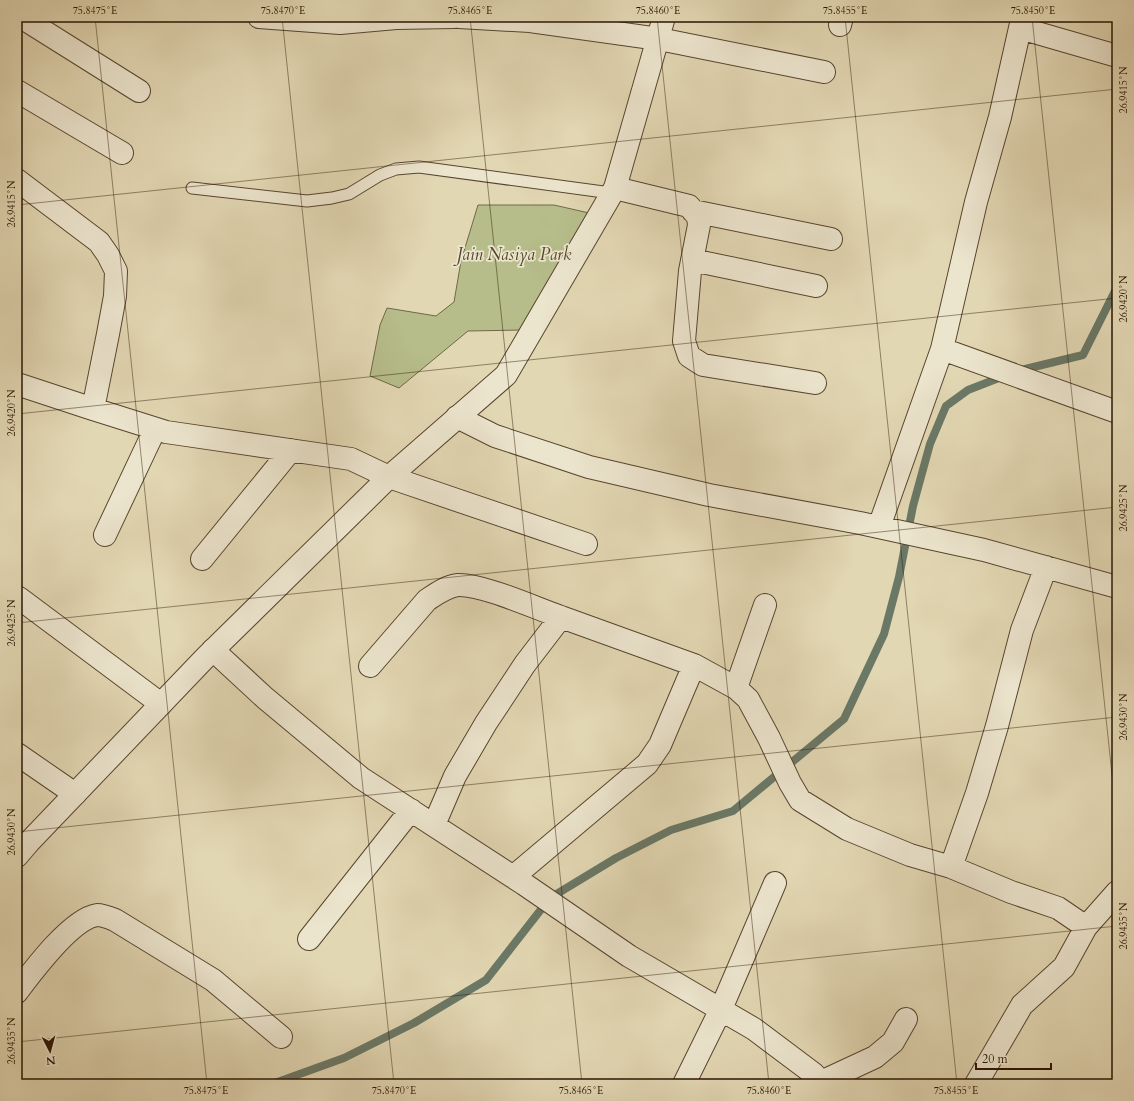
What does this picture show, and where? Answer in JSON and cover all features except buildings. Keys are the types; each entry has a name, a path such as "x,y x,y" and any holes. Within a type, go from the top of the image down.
{"street":[{"path":"21,17 139,90"},
{"path":"259,17 340,22 396,18 454,17"},
{"path":"459,17 519,19 659,39 824,72"},
{"path":"17,856 214,650 389,477 506,375 613,191 659,39 664,17"},
{"path":"885,528 942,349 976,202 1000,117 1022,23 1117,56"},
{"path":"17,91 122,153"},
{"path":"17,180 99,242 116,271 115,296 93,409"},
{"path":"613,191 667,200 688,206 698,217 699,225 692,260 684,341 689,356 703,365 815,383"},
{"path":"693,211 831,239"},
{"path":"692,260 816,286"},
{"path":"942,349 1117,412"},
{"path":"17,384 166,432 351,459 389,477 586,544"},
{"path":"457,417 495,436 589,467 709,495 885,528 984,550 1117,587"},
{"path":"105,535 155,429"},
{"path":"202,559 292,450"},
{"path":"951,867 979,786 997,726 1022,630 1046,567"},
{"path":"370,666 427,600 457,585 478,587 694,665 736,688 748,698 800,800 847,829 910,855 951,867 1011,892 1058,908 1086,927"},
{"path":"19,598 161,704"},
{"path":"736,688 765,605"},
{"path":"434,825 455,776 486,723 525,664 561,617"},
{"path":"214,650 265,698 361,778 519,881 629,956 754,1029 814,1074 817,1084 875,1057 893,1042 906,1019"},
{"path":"519,881 647,764 660,745 694,665"},
{"path":"17,754 75,794"},
{"path":"309,939 411,810"},
{"path":"684,1084 721,1009 775,883"},
{"path":"976,1084 1022,1005 1064,967 1086,927 1117,892"},
{"path":"17,992 42,958 82,921 97,915 115,920 213,980 281,1037"}],"lane":[{"path":"192,188 307,201 349,194 380,175 396,169 419,167 613,191"}],"green space":[{"name":"Jain Nasiya Park","path":"478,205 554,205 598,215 522,330 468,331 399,388 370,376 380,325 387,308 436,316 454,302 461,261"}],"waterway":[{"path":"1017,371 1083,355 1117,287"},
{"path":"272,1084 344,1058 414,1023 486,980 550,898 616,858 671,830 733,811 844,719 884,634 899,577 913,506 930,444 946,406 968,390 1004,376"}]}
